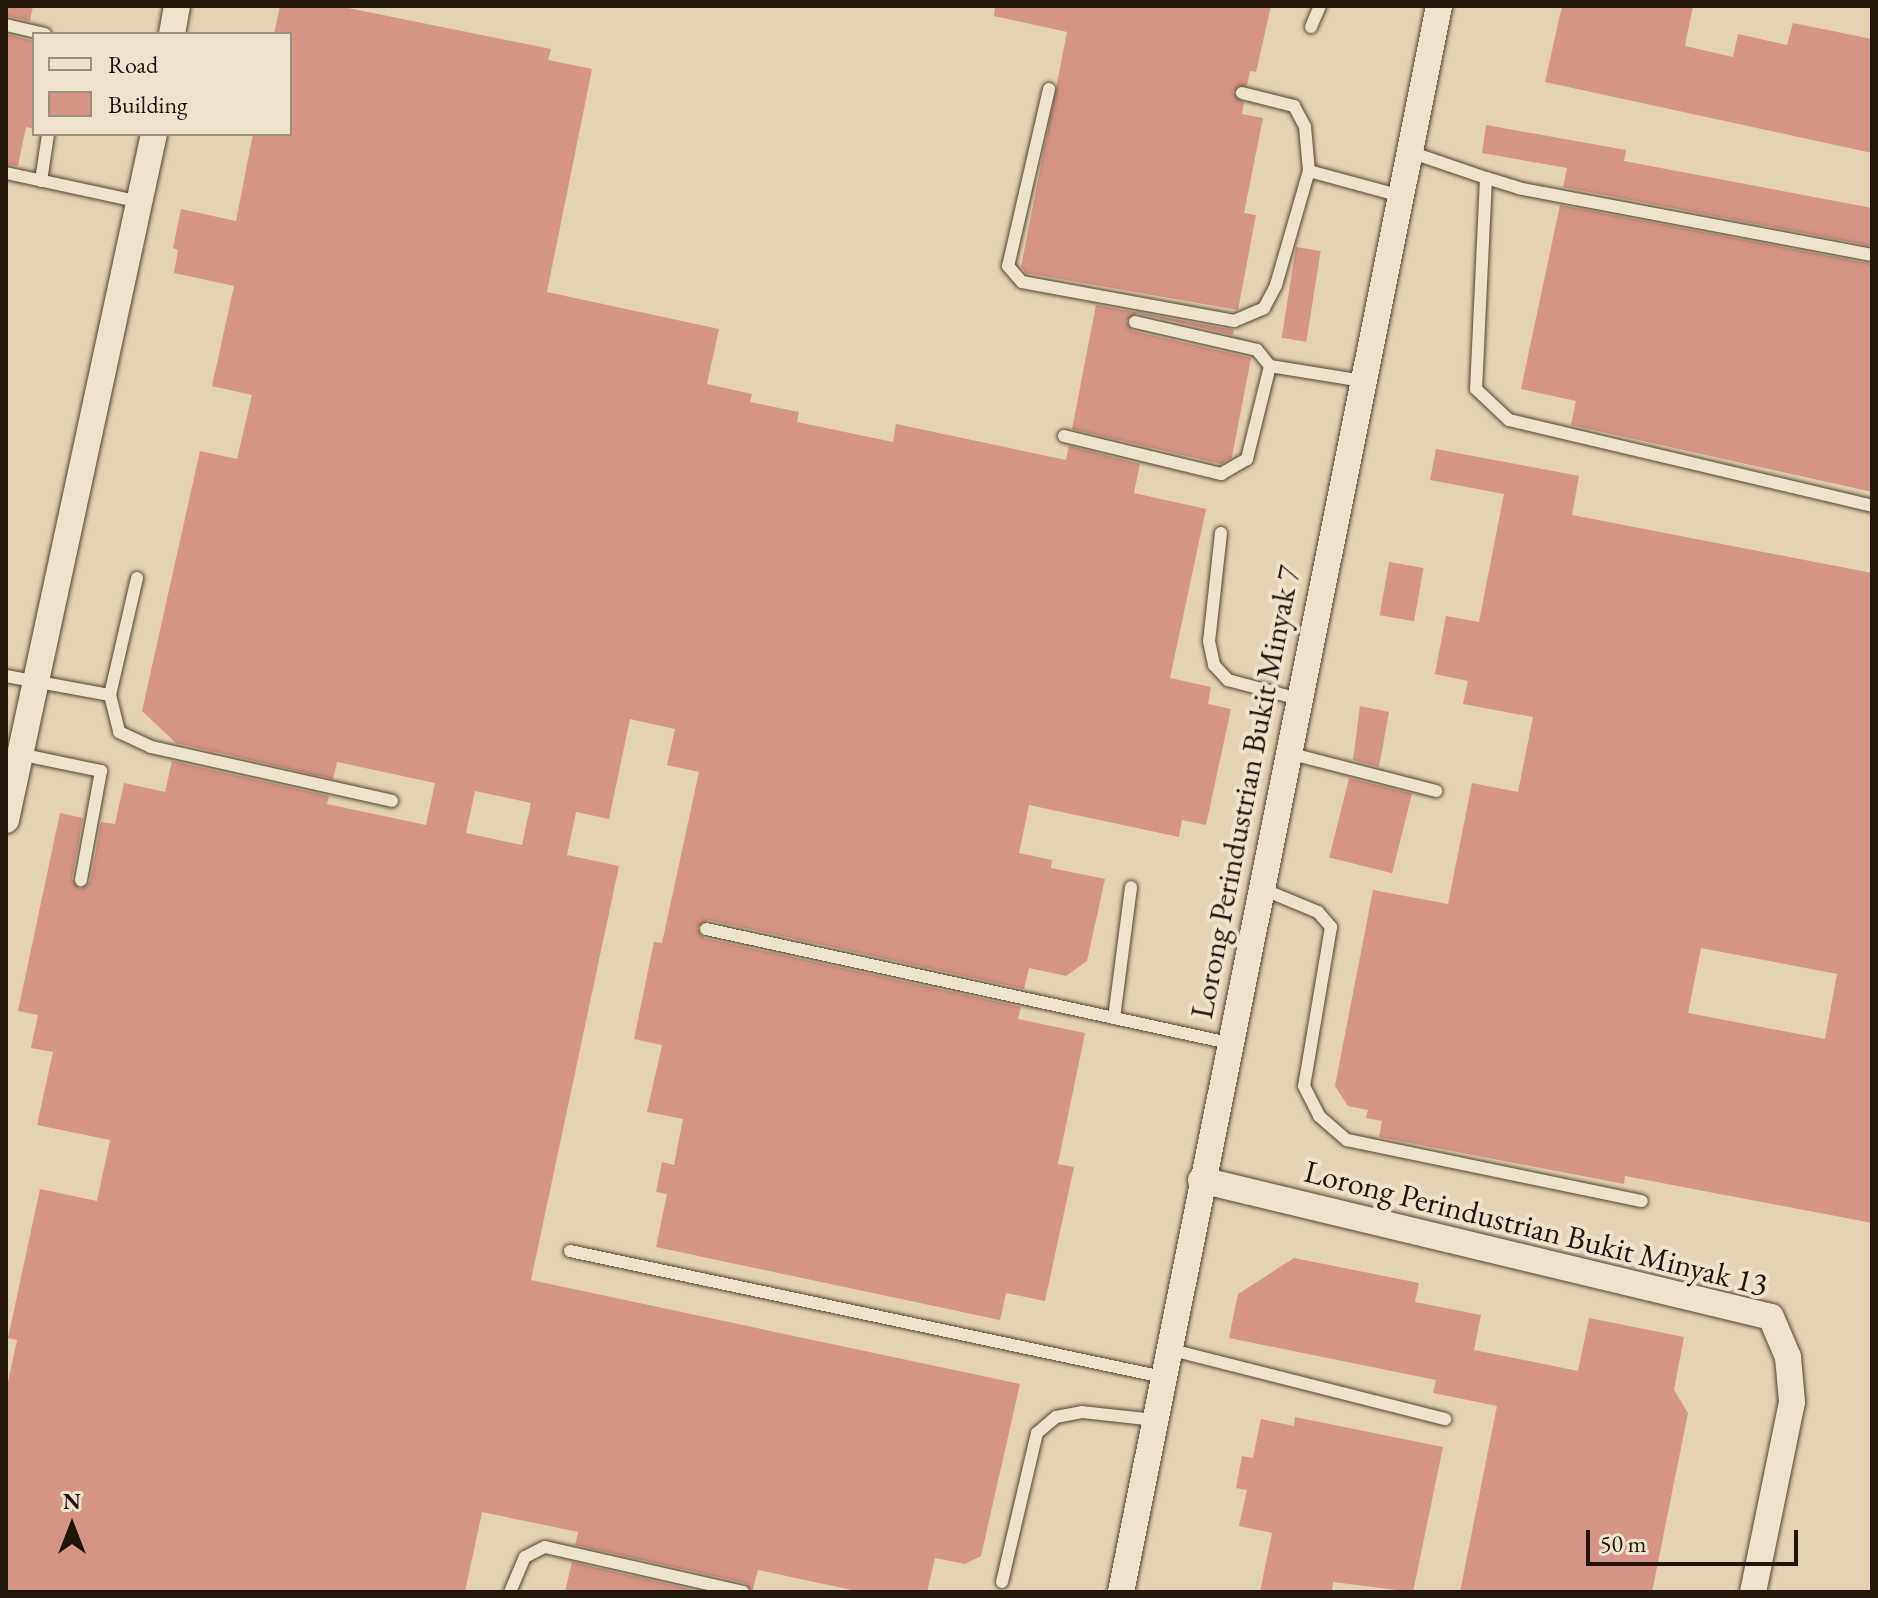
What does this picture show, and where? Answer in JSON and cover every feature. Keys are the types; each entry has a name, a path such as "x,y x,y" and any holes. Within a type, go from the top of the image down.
{"street":[{"path":"172,32 177,6"},
{"name":"Lorong Perindustrian Bukit Minyak 7","path":"1121,1592 1201,1180 1439,6"},
{"path":"6,820 154,136"},
{"name":"Lorong Perindustrian Bukit Minyak 13","path":"1201,1180 1771,1317 1788,1357 1792,1402 1753,1592"}],"lane":[{"path":"1311,27 1320,6"},
{"path":"6,25 36,32"},
{"path":"1049,89 1008,266 1022,282 1234,321 1264,308 1276,285 1309,171 1305,127 1294,106 1242,93"},
{"path":"41,181 48,136"},
{"path":"1410,152 1486,178 1872,255"},
{"path":"1309,171 1401,196"},
{"path":"6,173 141,203"},
{"path":"1486,178 1476,389 1509,420 1872,506"},
{"path":"1135,322 1257,350 1270,366 1363,381"},
{"path":"1064,436 1221,474 1247,459 1270,366"},
{"path":"1221,533 1209,641 1214,665 1228,680 1299,699"},
{"path":"137,578 110,695 119,732 151,747 392,801"},
{"path":"6,676 110,695"},
{"path":"1288,753 1436,791"},
{"path":"19,754 101,771 81,880"},
{"path":"1114,1018 1131,887"},
{"path":"1260,888 1318,912 1331,927 1304,1086 1319,1116 1347,1140 1642,1201"},
{"path":"706,929 1229,1043"},
{"path":"570,1251 1163,1377"},
{"path":"1168,1349 1445,1419"},
{"path":"1002,1582 1037,1433 1056,1417 1082,1412 1154,1420"},
{"path":"510,1592 525,1557 545,1547 743,1592"}],"building":[{"path":"6,6 33,6 30,21 6,16"},
{"path":"280,6 338,6 551,49 548,60 592,69 547,292 719,329 707,384 752,394 750,402 799,412 797,422 893,442 896,424 1066,460 1069,446 1140,464 1134,493 1206,509 1170,678 1211,687 1208,704 1231,709 1206,825 1182,820 1179,837 1029,805 1019,853 1052,860 1051,868 1105,879 1087,961 1066,976 1029,968 1024,989 708,920 697,928 704,938 1021,1007 1018,1019 1085,1033 1058,1164 1074,1167 1045,1301 1006,1293 1000,1320 656,1247 667,1194 656,1192 662,1162 674,1165 683,1119 647,1112 662,1045 634,1039 654,942 662,943 699,772 667,765 675,729 630,719 609,819 576,812 567,855 619,866 531,1280 1020,1384 981,1556 965,1564 935,1558 927,1592 861,1592 758,1570 752,1592 745,1583 575,1545 578,1532 482,1512 465,1592 6,1592 6,1391 17,1340 8,1338 40,1189 97,1201 110,1140 37,1125 53,1052 31,1048 38,1015 18,1011 60,813 83,818 72,879 80,889 90,882 101,822 115,824 124,783 165,792 172,761 329,796 327,804 426,825 435,783 337,762 333,779 176,743 142,711 200,451 237,459 252,395 212,386 234,286 174,273 178,250 173,248 181,209 236,221 253,136 292,136 292,32 274,32","holes":["475,791 531,803 522,845 466,833"]},
{"path":"995,6 1271,6 1256,72 1250,71 1247,85 1233,92 1244,103 1242,114 1263,118 1244,213 1256,215 1238,310 1026,273 1021,267 1067,32 994,16"},
{"path":"1562,6 1693,6 1685,46 1733,57 1738,34 1787,45 1793,23 1872,39 1872,153 1545,82"},
{"path":"6,34 32,40 32,128 26,127 18,166 6,164"},
{"path":"1486,125 1626,150 1624,161 1872,208 1872,246 1563,187 1567,168 1482,153"},
{"path":"1560,205 1872,264 1872,492 1571,425 1576,401 1521,389"},
{"path":"1296,247 1321,251 1306,342 1282,338"},
{"path":"1096,305 1234,330 1233,335 1137,313 1126,321 1133,331 1251,358 1232,457 1221,464 1072,429"},
{"path":"1436,449 1579,476 1572,515 1872,573 1872,1223 1625,1176 1624,1184 1379,1137 1382,1121 1366,1118 1368,1110 1348,1106 1335,1086 1373,890 1448,904 1472,783 1518,792 1533,717 1463,704 1468,681 1435,674 1446,616 1479,622 1504,494 1430,480","holes":["1701,948 1837,974 1825,1039 1688,1013"]},
{"path":"1389,562 1423,568 1414,621 1380,615"},
{"path":"1360,706 1389,712 1379,767 1353,760"},
{"path":"1349,778 1412,794 1392,873 1329,858"},
{"path":"1294,1258 1419,1283 1415,1302 1481,1315 1474,1350 1578,1371 1589,1318 1684,1337 1674,1390 1688,1413 1652,1592 1460,1592 1497,1406 1433,1393 1436,1380 1229,1338 1238,1294"},
{"path":"1295,1417 1443,1447 1413,1592 1333,1582 1332,1592 1260,1592 1272,1533 1239,1526 1247,1490 1236,1488 1242,1456 1253,1458 1261,1419 1294,1426"},
{"path":"572,1562 702,1592 565,1592"}]}
